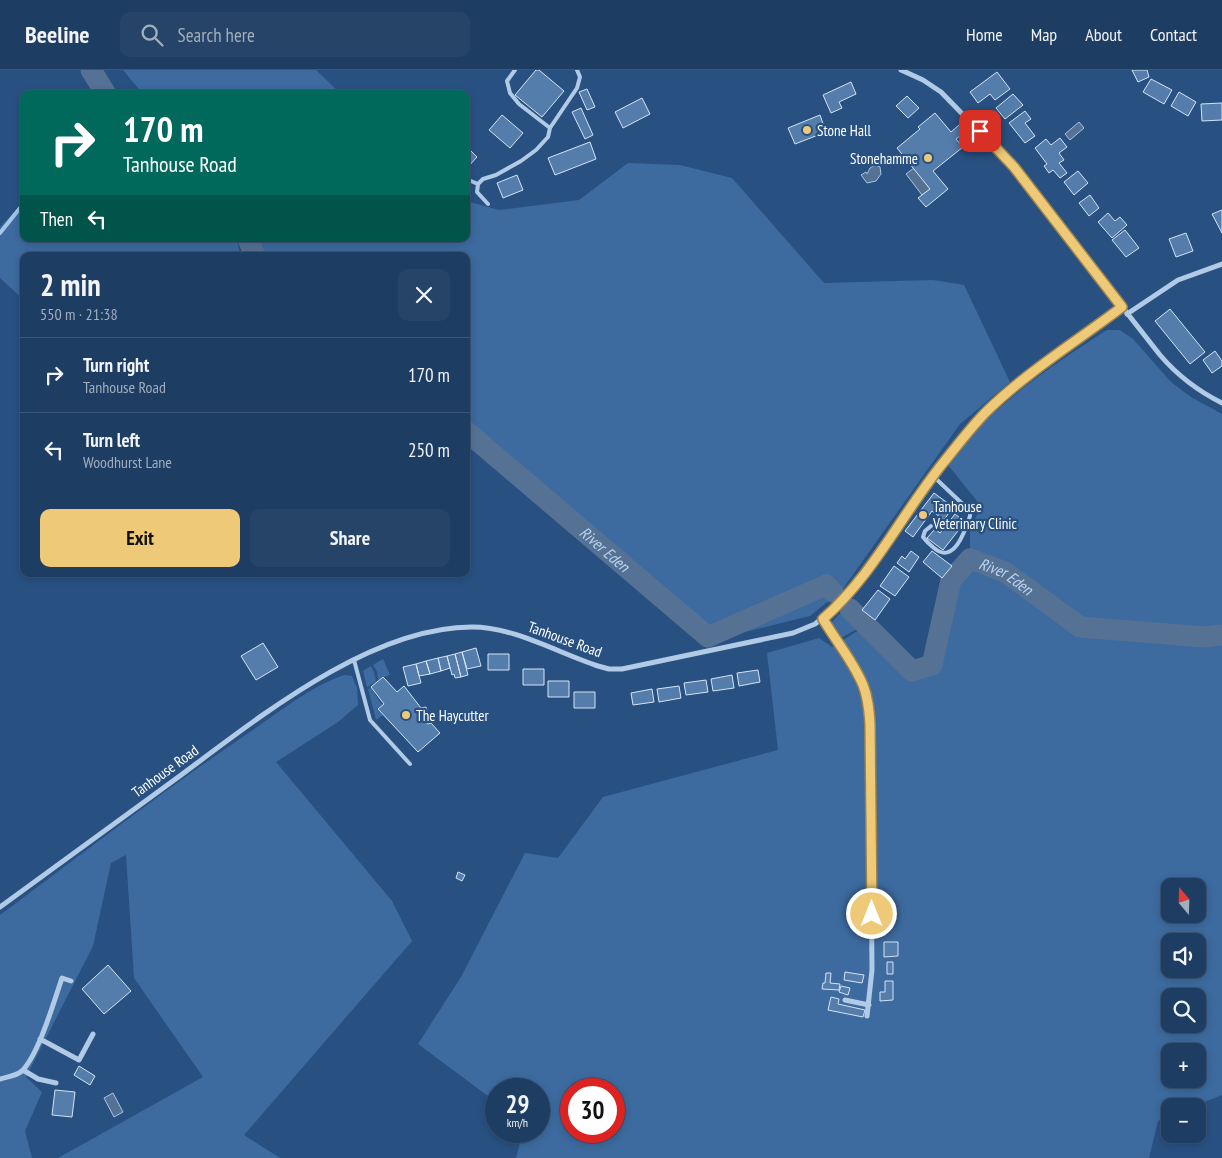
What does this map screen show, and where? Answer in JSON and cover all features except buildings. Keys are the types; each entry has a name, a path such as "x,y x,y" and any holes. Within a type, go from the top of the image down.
{"street":[{"path":"901,70 941,92 1014,167 1127,314 1174,371 1222,403"},
{"path":"1127,314 1178,280 1222,264"},
{"name":"Tanhouse Road","path":"0,908 266,713 306,687 354,660 410,637 454,628 495,628 598,666 622,669 793,633 807,628 823,619 836,607 875,561 933,476 982,417 1002,398 1122,307"},
{"path":"823,619 857,672 868,699 870,723 872,960 867,1016"},
{"path":"0,1079 23,1070 40,1039 62,978 71,981"},
{"path":"845,1000 869,1005"},
{"path":"40,1039 79,1060 93,1034"},
{"path":"23,1070 38,1079 56,1083"}],"lane":[{"path":"515,70 507,81 510,93 519,104 550,128"},
{"path":"488,204 477,192 478,184 483,179 496,175 521,161 536,150 548,137 550,128 578,88 580,77 577,70"},
{"path":"470,181 478,184"},
{"path":"931,526 925,531 923,536 926,541 937,551 943,554 948,553 956,547 970,516 970,511 933,476"},
{"path":"354,660 370,720 410,764"}],"shaded area":[{"path":"123,70 316,70 337,90 140,90"},
{"path":"1079,122 1084,128 1070,140 1065,134"},
{"path":"628,163 680,165 732,178 824,283 933,280 964,285 1010,382 960,424 842,590 810,616 749,631 708,637 470,434 470,252 253,252 249,242 470,242 470,202 499,210 579,200"},
{"path":"875,165 880,167 881,174 876,181 867,183 861,175 866,172 867,174 870,168"},
{"path":"914,168 930,189 922,195 906,174"},
{"path":"20,206 20,242 238,242 239,252 20,252 20,296 0,278 0,227"},
{"path":"1107,330 1120,330 1133,339 1171,382 1191,397 1222,414 1222,1095 1206,1101 1206,1098 1161,1098 1161,1120 1158,1121 1149,1158 516,1158 520,1143 550,1143 550,1078 485,1078 485,1094 418,1044 461,977 525,853 558,858 603,797 778,750 767,653 819,638 832,647 859,630 875,637 912,671 935,653 951,580 970,559 970,531 981,506 948,465 994,412 1057,363"},
{"path":"854,599 868,623 839,639 829,625"},
{"path":"383,659 390,675 383,676 378,680 377,672 373,665"},
{"path":"371,666 376,682 367,687 363,671"},
{"path":"344,675 352,676 357,688 358,705 338,722 276,762 392,901 412,941 244,1135 280,1158 58,1158 203,1077 134,978 126,855 111,863 93,946 26,1077 42,1092 25,1131 32,1158 0,1158 0,915 154,800 282,709 318,686"},
{"path":"371,688 382,705 377,709 383,715 376,720 368,689"},
{"path":"113,1093 123,1112 114,1117 104,1098"}],"waterway":[{"name":"River Eden","path":"91,70 104,90"},
{"path":"95,90 99,84"},
{"path":"0,233 20,208"},
{"name":"River Eden","path":"249,242 253,252"},
{"name":"River Eden","path":"470,434 708,637 826,585 833,592"},
{"name":"River Eden","path":"850,609 912,671 932,665 951,580 970,559 1005,572 1080,627 1204,637 1222,635"}],"place":[{"name":"Stone Hall","path":"807,130"},
{"name":"Stonehamme","path":"928,158"},
{"name":"Tanhouse Veterinary Clinic","path":"923,515"},
{"name":"The Haycutter","path":"406,715"}],"route":[{"path":"872,914 870,723 868,699 857,672 823,619 836,607 875,561 914,501 986,412 1043,365 1122,307 1014,167 980,131"}]}
